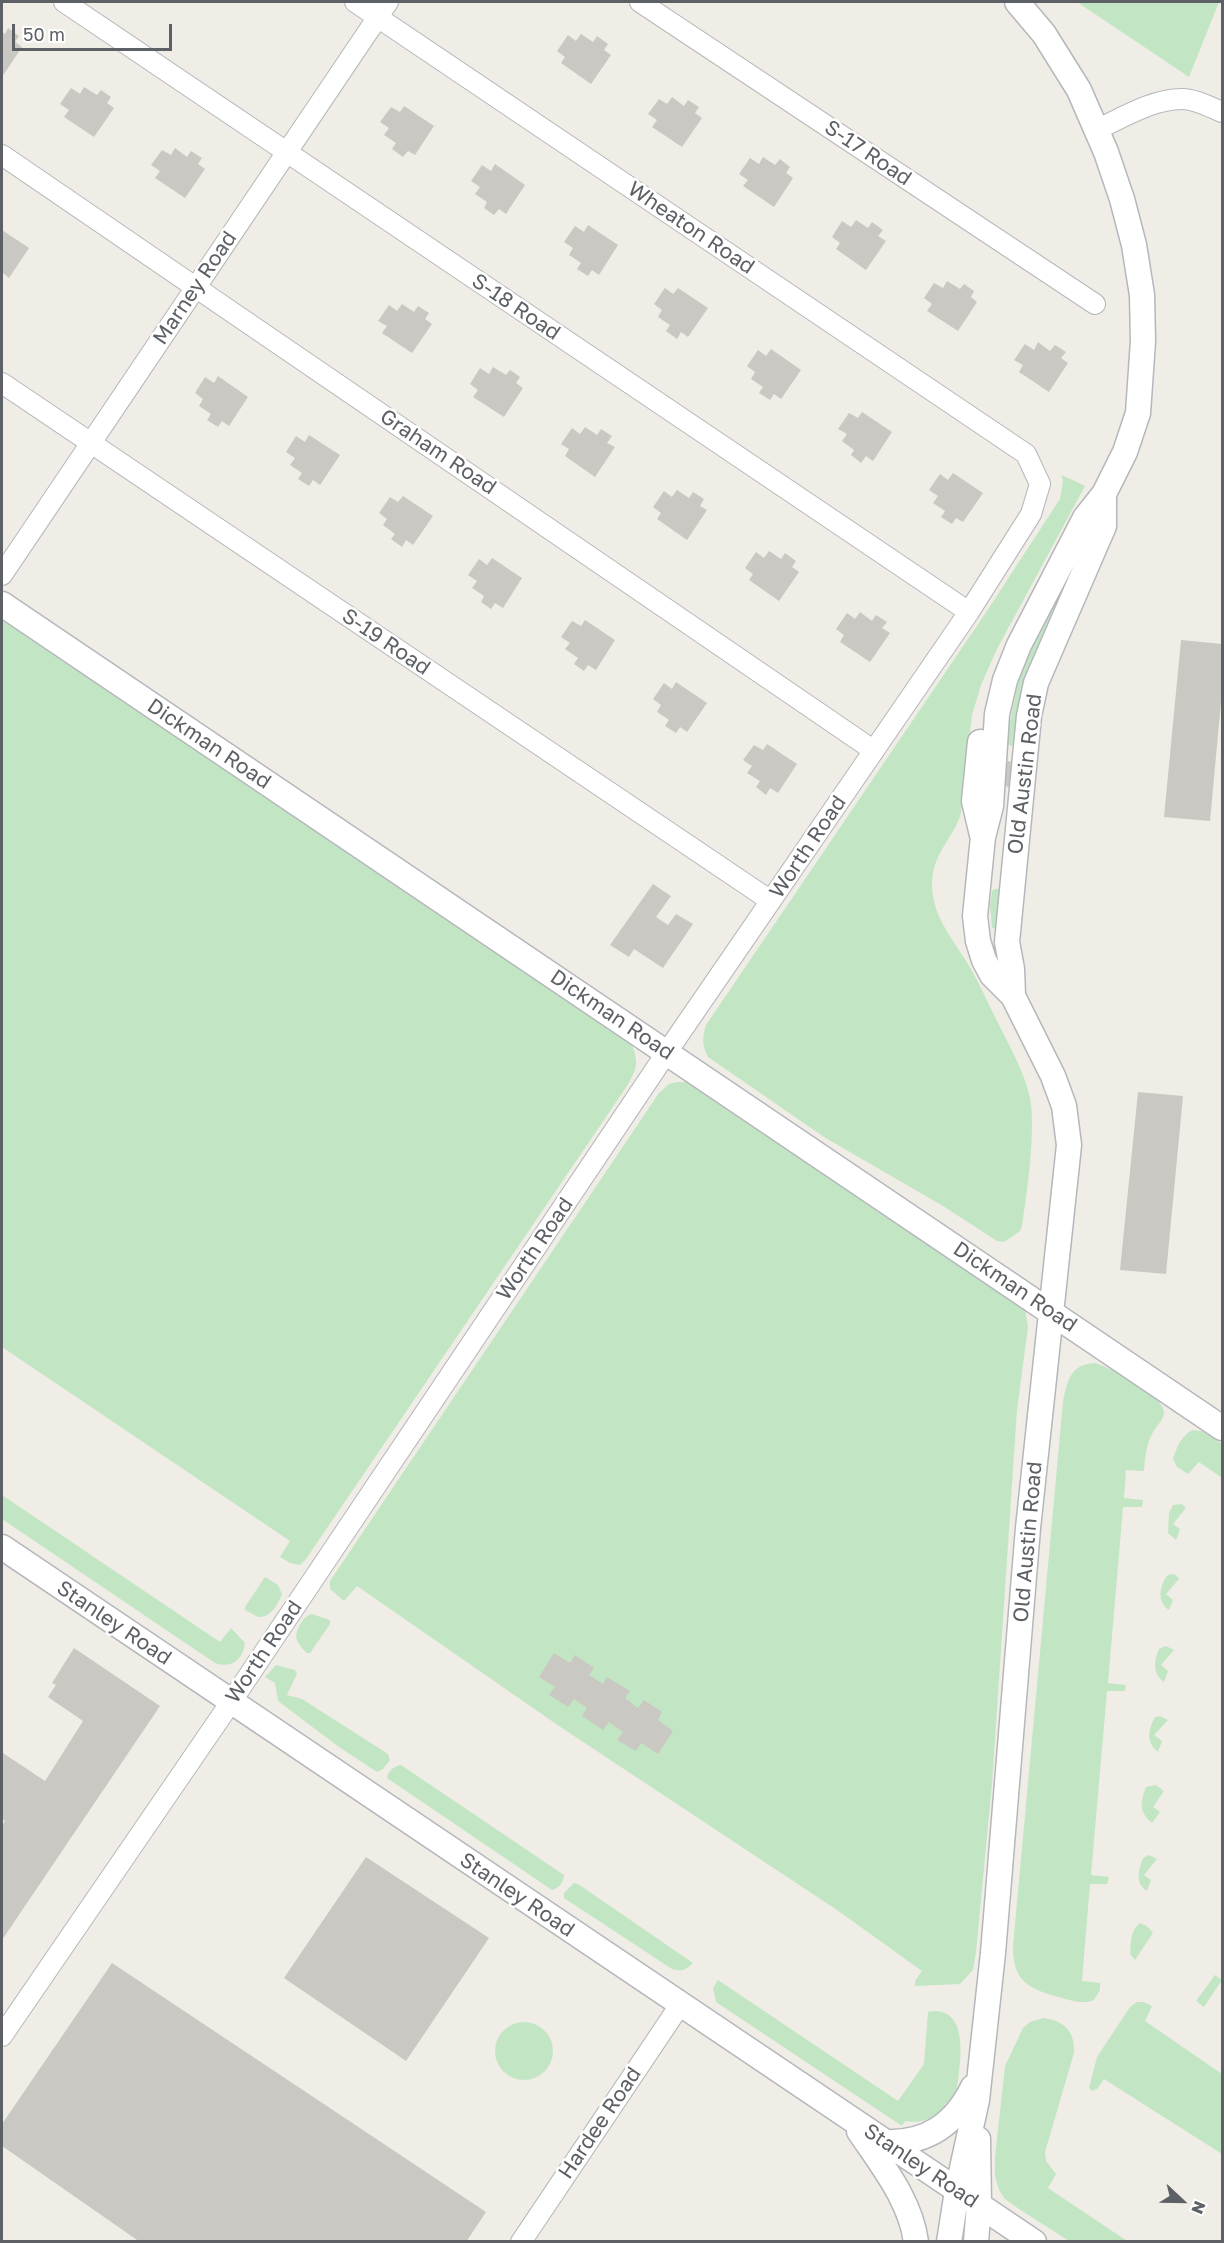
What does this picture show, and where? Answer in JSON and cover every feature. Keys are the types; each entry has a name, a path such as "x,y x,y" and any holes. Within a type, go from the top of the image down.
{"street":[{"name":"S-18 Road","path":"64,2 969,612"},
{"name":"Wheaton Road","path":"355,2 383,9 1026,454"},
{"name":"S-17 Road","path":"640,2 1095,304"},
{"name":"Old Austin Road","path":"949,2241 980,2074 993,1953 1028,1528 1069,1145 1064,1106 1053,1076 1013,996 992,975 978,941 975,916 983,837 991,806 997,714 1005,680 1018,645 1085,518 1104,494 1125,452 1138,413 1143,341 1142,295 1134,245 1122,199 1079,90 1044,34 1017,2"},
{"name":"Marney Road","path":"2,575 383,9"},
{"path":"1096,130 1152,105 1182,99 1198,102 1222,112"},
{"name":"Graham Road","path":"2,155 873,750"},
{"name":"S-19 Road","path":"2,382 771,901"},
{"name":"Worth Road","path":"2,2036 231,1702 667,1052 969,612 1031,514 1040,484 1026,454"},
{"name":"Old Austin Road","path":"1013,996 1012,969 1007,942 1029,716 1036,683 1104,526 1104,494"},
{"name":"Dickman Road","path":"2,604 1222,1428"},
{"name":"Stanley Road","path":"2,1547 1034,2241"},
{"name":"Hardee Road","path":"521,2241 680,2004"},
{"path":"884,2142 897,2143 917,2139 946,2126 965,2104 980,2074"},
{"name":"Old Austin Road","path":"976,2241 979,2205 977,2100"},
{"path":"853,2121 896,2187 915,2227 916,2241"}],"green space":[{"path":"1077,2 1219,2 1189,77"},
{"path":"1062,475 1085,486 997,649 981,685 972,715 961,813 936,863 932,884 940,918 982,989 1016,1059 1030,1098 1031,1143 1022,1225 1020,1231 1004,1242 997,1241 943,1206 824,1137 708,1057 703,1037 706,1025 987,611 1060,499"},
{"path":"1076,554 1082,557 1019,746 1005,745 1020,673"},
{"path":"2,615 629,1039 635,1054 635,1070 625,1089 300,1565 290,1563 280,1557 290,1541 2,1347"},
{"path":"1001,889 1002,929 992,928 990,905 992,891"},
{"path":"689,1082 1025,1309 1028,1327 1017,1410 992,1784 976,1952 973,1970 960,1984 915,1986 915,1981 922,1971 837,1910 559,1726 357,1586 344,1601 330,1589 330,1581 659,1093 669,1084"},
{"path":"1095,1363 1124,1376 1147,1391 1162,1407 1164,1414 1148,1443 1144,1471 1126,1470 1124,1498 1143,1500 1142,1507 1123,1507 1108,1683 1126,1685 1125,1691 1107,1691 1091,1875 1109,1877 1107,1884 1090,1884 1082,1981 1100,1983 1100,1990 1094,2000 1080,2002 1047,1994 1024,1981 1016,1967 1013,1946 1063,1402 1071,1375 1080,1367"},
{"path":"1192,1430 1202,1431 1222,1444 1222,1478 1199,1462 1188,1474 1177,1467 1173,1459 1176,1450 1182,1439"},
{"path":"2,1495 220,1642 231,1628 245,1643 242,1654 231,1664 215,1663 2,1519"},
{"path":"1182,1504 1186,1508 1173,1524 1180,1529 1176,1540 1168,1533 1169,1513 1173,1505"},
{"path":"1171,1574 1176,1575 1179,1579 1166,1594 1173,1600 1169,1610 1162,1603 1160,1594 1164,1580"},
{"path":"265,1577 278,1585 282,1594 270,1613 258,1617 245,1610 245,1607"},
{"path":"312,1614 330,1620 330,1624 310,1653 307,1653 298,1643 296,1636 304,1618"},
{"path":"1166,1646 1174,1650 1161,1665 1168,1671 1164,1682 1157,1675 1155,1662 1159,1649"},
{"path":"276,1665 295,1670 297,1674 287,1695 302,1699 388,1754 390,1760 383,1769 377,1772 339,1747 278,1701 275,1683 265,1677"},
{"path":"1160,1716 1168,1720 1154,1735 1162,1741 1158,1752 1151,1744 1149,1736 1155,1717"},
{"path":"401,1765 564,1875 561,1884 552,1890 387,1778 392,1769"},
{"path":"1156,1785 1164,1791 1153,1807 1160,1812 1152,1823 1143,1811 1142,1803 1146,1787"},
{"path":"1149,1855 1157,1859 1144,1875 1151,1880 1147,1891 1143,1888 1139,1876 1143,1858"},
{"path":"574,1883 693,1963 683,1970 672,1969 564,1898 564,1893"},
{"path":"1140,1923 1147,1926 1153,1933 1135,1960 1130,1954 1131,1941 1134,1930"},
{"path":"1215,1975 1222,1980 1204,2007 1196,2001"},
{"path":"718,1980 898,2101 924,2064 928,2012 938,2011 947,2014 954,2020 960,2040 956,2097 952,2105 947,2102 929,2119 918,2122 905,2121 902,2126 716,2002 713,1988"},
{"path":"1137,2002 1144,2002 1152,2006 1145,2021 1222,2074 1222,2154 1104,2079 1097,2089 1092,2091 1089,2088 1097,2057 1130,2007"},
{"path":"1044,2018 1063,2025 1070,2033 1074,2046 1074,2053 1045,2152 1046,2161 1056,2174 1048,2188 1127,2241 1069,2241 1005,2199 999,2190 995,2176 995,2157 1005,2066 1023,2028 1030,2022"},
{"path":"518,2022 530,2022 545,2030 553,2045 553,2057 545,2072 530,2080 518,2080 503,2072 495,2057 495,2045 503,2030"}],"building":[{"path":"8,28 19,36 15,42 22,47 2,77 2,32 5,34"},
{"path":"581,34 593,42 597,36 608,44 604,50 611,55 591,84 561,63 565,57 557,51 568,35 576,41"},
{"path":"84,87 97,95 101,90 111,97 107,103 114,108 94,137 64,117 69,110 60,104 71,88 80,94"},
{"path":"672,97 684,106 688,100 699,107 695,113 702,118 682,147 652,127 657,120 648,114 659,99 667,104"},
{"path":"404,106 434,126 415,155 408,151 403,157 392,149 396,143 384,135 389,128 380,122 391,107 400,112"},
{"path":"175,148 187,157 191,151 202,158 198,164 205,169 185,198 155,178 160,171 151,165 162,150 171,155"},
{"path":"763,157 775,165 780,159 790,167 786,173 793,178 774,207 743,186 748,180 739,174 750,158 759,164"},
{"path":"495,164 525,185 506,214 499,209 494,215 484,208 487,202 475,194 480,187 471,181 482,165 491,171"},
{"path":"856,220 868,228 872,222 883,230 878,236 886,241 866,270 836,249 840,243 832,237 842,221 851,227"},
{"path":"588,225 618,245 599,275 592,270 588,276 577,269 581,263 569,255 573,248 564,242 575,226 584,232"},
{"path":"2,230 29,248 9,278 2,272"},
{"path":"947,281 960,289 964,284 974,291 971,297 977,302 958,331 927,311 932,304 924,298 934,283 943,288"},
{"path":"665,288 673,294 678,288 708,308 688,337 681,332 677,339 666,331 670,325 658,317 662,310 654,304"},
{"path":"402,304 414,312 418,306 429,313 425,319 432,324 412,353 382,333 387,326 378,321 389,305 397,311"},
{"path":"1038,342 1050,351 1055,345 1066,352 1061,358 1068,363 1049,392 1019,372 1023,365 1014,360 1025,344 1034,350"},
{"path":"771,349 801,370 781,399 774,394 770,400 759,393 763,387 751,379 755,372 747,366 758,350 766,356"},
{"path":"493,367 506,375 510,370 520,377 516,383 523,388 504,417 473,397 478,390 470,384 480,368 489,374"},
{"path":"218,376 248,397 229,426 222,421 218,427 207,420 211,414 199,406 203,399 195,393 205,377 214,383"},
{"path":"862,412 892,432 873,461 866,456 861,463 851,455 854,450 842,441 847,434 838,429 849,413 858,418"},
{"path":"585,427 597,435 601,429 612,436 607,443 615,447 595,477 565,456 569,449 561,444 572,428 580,434"},
{"path":"309,435 340,455 320,485 313,480 309,486 298,479 302,473 290,465 295,458 286,452 296,436 305,442"},
{"path":"953,473 983,493 963,522 956,518 952,524 941,517 945,511 933,503 938,496 929,490 940,474 948,480"},
{"path":"677,490 689,498 693,492 704,499 700,506 707,510 687,540 657,519 661,513 653,507 664,491 672,497"},
{"path":"403,496 433,516 413,545 406,540 402,547 391,539 395,534 383,525 387,519 379,513 390,497 398,502"},
{"path":"769,551 781,559 785,553 796,561 792,567 799,572 779,601 749,580 753,574 745,568 756,552 764,558"},
{"path":"492,558 522,578 503,608 495,603 491,609 481,602 484,596 472,588 477,581 468,575 479,559 487,565"},
{"path":"860,612 872,621 876,615 887,622 882,628 890,633 870,662 840,642 844,635 836,629 847,613 855,619"},
{"path":"585,620 615,640 596,670 588,665 584,671 574,664 578,658 565,649 570,643 561,637 572,621 581,626"},
{"path":"1181,640 1222,644 1222,691 1210,821 1164,817"},
{"path":"676,682 707,703 687,732 680,727 676,733 665,726 669,720 657,712 661,705 653,699 664,683 672,689"},
{"path":"767,744 797,764 778,793 770,788 766,795 756,787 760,781 747,773 752,766 743,760 754,745 763,750"},
{"path":"1003,761 1018,762 1016,787 1001,786"},
{"path":"653,884 671,896 656,917 668,925 676,914 693,924 663,968 634,949 629,957 610,945"},
{"path":"1138,1092 1183,1096 1166,1274 1120,1270"},
{"path":"74,1648 160,1706 2,1940 2,1826 5,1821 2,1819 2,1755 3,1753 45,1781 83,1721 48,1697 56,1685 52,1683"},
{"path":"554,1653 570,1663 575,1655 594,1668 589,1675 603,1684 607,1677 630,1691 625,1698 638,1708 644,1700 662,1712 658,1720 673,1731 658,1754 641,1743 636,1751 617,1740 623,1732 609,1722 603,1730 582,1716 587,1708 574,1699 568,1707 549,1695 555,1687 539,1677"},
{"path":"366,1857 489,1938 406,2061 284,1978"},
{"path":"112,1963 486,2212 466,2242 140,2242 2,2146 2,2124"}]}
